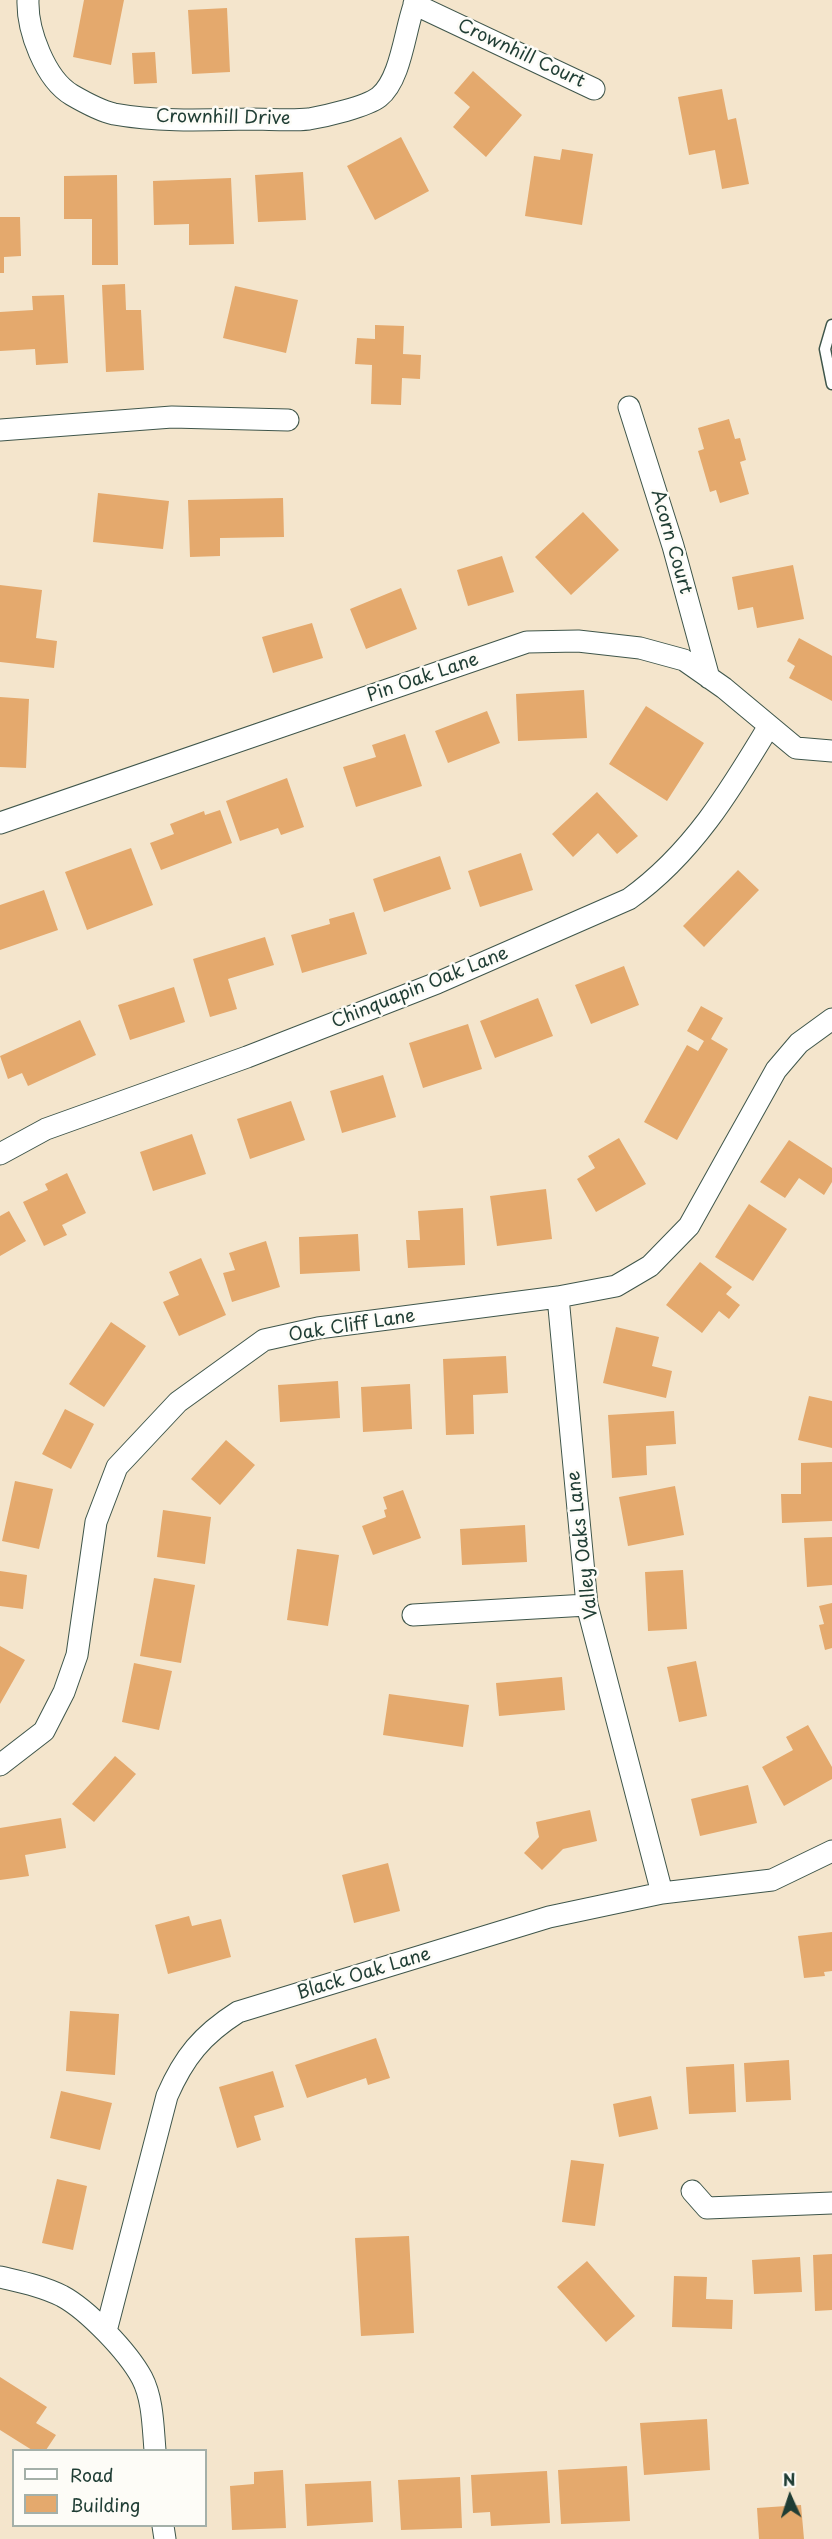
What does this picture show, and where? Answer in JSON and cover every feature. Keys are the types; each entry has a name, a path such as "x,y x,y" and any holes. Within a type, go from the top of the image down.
{"street":[{"name":"Crownhill Drive","path":"28,0 27,13 33,42 59,84 71,95 111,113 181,120 309,119 360,105 379,96 391,79 400,58 415,2"},
{"name":"Crownhill Court","path":"415,2 594,89"},
{"name":"Acorn Court","path":"629,407 673,546 709,678"},
{"path":"0,430 172,417 288,420"},
{"name":"Pin Oak Lane","path":"0,823 527,642 578,641 640,648 684,660 796,748 832,752"},
{"name":"Chinquapin Oak Lane","path":"0,1154 46,1129 247,1057 427,987 629,899 649,885 704,829 770,726"},
{"name":"Oak Cliff Lane","path":"0,1765 7,1762 44,1731 64,1692 77,1654 96,1522 117,1467 178,1402 264,1340 318,1328 558,1297 616,1286 650,1266 689,1226 776,1070 799,1043 832,1019"},
{"name":"Valley Oaks Lane","path":"558,1297 586,1605 662,1893"},
{"path":"413,1615 586,1605"},
{"name":"Black Oak Lane","path":"106,2331 167,2096 178,2070 211,2029 238,2012 549,1917 662,1893 772,1880 832,1851"},
{"path":"692,2191 707,2208 832,2203"},
{"path":"0,2277 32,2284 63,2297 106,2331 143,2379 150,2407 155,2449"}],"lane":[{"path":"832,325 825,349 832,384"}],"building":[{"path":"84,0 124,0 111,65 73,57"},
{"path":"227,8 230,72 192,74 188,10"},
{"path":"155,52 157,83 134,84 132,53"},
{"path":"473,71 522,115 486,157 453,127 470,107 454,93"},
{"path":"722,89 728,120 736,118 749,184 722,189 715,150 689,155 678,97"},
{"path":"401,137 429,191 375,220 347,166"},
{"path":"562,149 593,154 582,225 525,216 534,156 560,160"},
{"path":"303,172 306,220 258,222 255,175"},
{"path":"117,175 118,265 92,265 92,219 64,219 64,176"},
{"path":"231,178 234,244 189,245 189,224 154,225 153,181"},
{"path":"0,217 20,217 21,256 4,257 4,273 0,273"},
{"path":"125,284 126,310 141,310 144,370 106,372 102,285"},
{"path":"235,286 298,300 286,353 223,338"},
{"path":"64,295 68,363 36,365 35,349 0,351 0,312 33,310 32,296"},
{"path":"375,325 404,326 403,354 421,355 420,379 402,378 401,405 371,404 372,365 355,364 357,338 375,339"},
{"path":"729,419 735,439 740,438 746,460 740,462 749,494 720,503 716,490 710,492 698,451 704,449 698,428"},
{"path":"98,493 169,501 163,549 93,542"},
{"path":"283,498 284,537 220,538 220,556 190,557 188,500"},
{"path":"583,512 619,550 571,595 535,557"},
{"path":"502,556 514,592 468,606 457,570"},
{"path":"793,565 804,619 757,628 753,607 738,610 732,577"},
{"path":"0,585 42,590 36,638 57,641 54,668 0,662"},
{"path":"401,588 417,629 366,649 350,609"},
{"path":"312,623 323,658 273,673 262,637"},
{"path":"799,638 832,656 832,701 789,678 795,666 787,661"},
{"path":"584,690 587,738 518,741 516,694"},
{"path":"0,697 29,699 26,768 0,767"},
{"path":"646,706 704,743 667,801 609,764"},
{"path":"487,711 500,743 448,763 435,731"},
{"path":"405,734 422,786 356,807 343,767 376,757 372,745"},
{"path":"287,778 304,827 281,835 278,828 240,841 226,801"},
{"path":"597,792 638,836 617,854 598,833 573,857 552,834"},
{"path":"220,810 232,843 161,870 150,843 174,834 170,824 204,811 205,815"},
{"path":"131,848 153,905 87,930 65,872"},
{"path":"521,853 533,890 480,907 468,871"},
{"path":"440,856 451,889 384,912 373,879"},
{"path":"738,870 759,890 704,947 683,926"},
{"path":"44,890 58,930 0,950 0,905"},
{"path":"354,912 367,954 302,973 291,935 330,924 329,919"},
{"path":"265,937 274,965 228,979 237,1009 210,1017 193,959"},
{"path":"624,966 639,1005 591,1024 575,985"},
{"path":"174,987 185,1022 130,1040 118,1005"},
{"path":"538,998 553,1036 495,1058 480,1021"},
{"path":"701,1006 723,1018 711,1039 728,1049 677,1140 644,1122 687,1045 698,1051 704,1041 687,1031"},
{"path":"80,1020 96,1055 28,1086 22,1073 8,1079 0,1056"},
{"path":"468,1024 482,1069 423,1088 409,1043"},
{"path":"383,1075 396,1117 342,1133 330,1091"},
{"path":"291,1101 305,1140 250,1159 237,1119"},
{"path":"192,1134 206,1174 153,1191 140,1152"},
{"path":"619,1138 646,1184 596,1212 577,1179 595,1168 588,1156"},
{"path":"789,1140 832,1168 832,1182 824,1195 799,1178 785,1198 760,1182"},
{"path":"67,1173 86,1213 62,1225 67,1235 44,1246 23,1202 48,1190 45,1184"},
{"path":"546,1189 552,1239 497,1246 490,1196"},
{"path":"749,1204 787,1229 753,1281 715,1257"},
{"path":"463,1208 465,1265 408,1268 406,1240 420,1240 418,1211"},
{"path":"9,1211 26,1241 0,1256 0,1216"},
{"path":"358,1234 360,1271 300,1274 299,1237"},
{"path":"266,1241 280,1287 232,1302 223,1273 235,1270 229,1253"},
{"path":"201,1258 226,1315 179,1336 163,1302 179,1295 169,1272"},
{"path":"700,1262 732,1287 726,1294 740,1305 729,1319 719,1311 702,1333 666,1305"},
{"path":"111,1322 146,1346 104,1407 69,1384"},
{"path":"616,1327 659,1337 652,1366 672,1371 666,1398 603,1383"},
{"path":"506,1356 508,1393 473,1395 474,1434 446,1435 443,1359"},
{"path":"338,1381 340,1418 280,1422 278,1385"},
{"path":"410,1384 412,1429 363,1432 361,1387"},
{"path":"809,1396 832,1401 832,1448 798,1440"},
{"path":"65,1409 94,1424 71,1469 42,1454"},
{"path":"674,1411 676,1444 646,1446 647,1475 612,1478 608,1415"},
{"path":"226,1440 255,1465 220,1505 191,1479"},
{"path":"832,1462 832,1521 782,1523 781,1494 801,1494 801,1463"},
{"path":"15,1481 53,1489 39,1549 2,1541"},
{"path":"675,1486 684,1535 628,1546 619,1497"},
{"path":"403,1490 421,1538 373,1555 362,1526 386,1517 384,1510 387,1509 383,1497"},
{"path":"163,1510 211,1517 205,1564 157,1557"},
{"path":"525,1525 527,1562 462,1565 460,1529"},
{"path":"832,1537 832,1585 807,1587 804,1538"},
{"path":"297,1549 339,1555 328,1626 287,1620"},
{"path":"683,1570 687,1629 648,1631 645,1572"},
{"path":"0,1571 27,1575 23,1609 0,1606"},
{"path":"154,1578 195,1585 181,1663 140,1656"},
{"path":"832,1603 832,1648 825,1650 819,1625 824,1624 819,1606"},
{"path":"0,1646 25,1660 0,1704"},
{"path":"696,1661 707,1716 679,1722 667,1667"},
{"path":"134,1663 172,1671 159,1730 122,1722"},
{"path":"562,1677 565,1710 499,1716 496,1683"},
{"path":"389,1694 469,1705 463,1747 383,1735"},
{"path":"808,1725 832,1767 832,1779 784,1806 762,1767 793,1750 786,1737"},
{"path":"115,1756 136,1774 94,1822 72,1804"},
{"path":"748,1785 757,1823 700,1836 691,1799"},
{"path":"590,1810 597,1841 563,1849 542,1870 524,1853 539,1837 536,1822"},
{"path":"61,1818 66,1848 25,1855 29,1876 0,1880 0,1828"},
{"path":"388,1863 400,1911 354,1923 342,1875"},
{"path":"189,1916 192,1926 221,1919 231,1957 168,1974 155,1925"},
{"path":"832,1932 832,1971 824,1972 825,1976 804,1978 798,1936"},
{"path":"70,2011 119,2014 115,2075 66,2071"},
{"path":"376,2038 390,2078 368,2085 366,2078 307,2098 295,2065"},
{"path":"789,2060 791,2100 746,2102 744,2063"},
{"path":"734,2064 736,2112 689,2114 686,2067"},
{"path":"273,2071 284,2107 254,2116 261,2140 237,2148 219,2087"},
{"path":"61,2091 112,2103 100,2150 50,2138"},
{"path":"651,2096 658,2129 619,2137 613,2104"},
{"path":"571,2160 604,2164 595,2226 562,2222"},
{"path":"57,2179 87,2186 73,2250 42,2243"},
{"path":"409,2236 414,2333 361,2336 355,2238"},
{"path":"832,2254 832,2310 815,2311 813,2255"},
{"path":"800,2257 802,2292 754,2294 752,2260"},
{"path":"587,2261 635,2316 606,2342 557,2287"},
{"path":"674,2276 707,2277 706,2299 733,2300 732,2329 672,2327"},
{"path":"0,2377 47,2407 36,2423 56,2435 47,2449 30,2449 0,2430"},
{"path":"707,2419 710,2470 644,2475 640,2423"},
{"path":"627,2466 630,2521 561,2524 558,2470"},
{"path":"283,2470 286,2528 232,2530 230,2486 254,2484 254,2472"},
{"path":"547,2471 550,2523 491,2526 490,2512 473,2513 471,2475"},
{"path":"460,2477 462,2528 401,2530 398,2480"},
{"path":"371,2481 373,2522 307,2526 305,2484"},
{"path":"801,2505 804,2539 759,2539 757,2508"}]}
